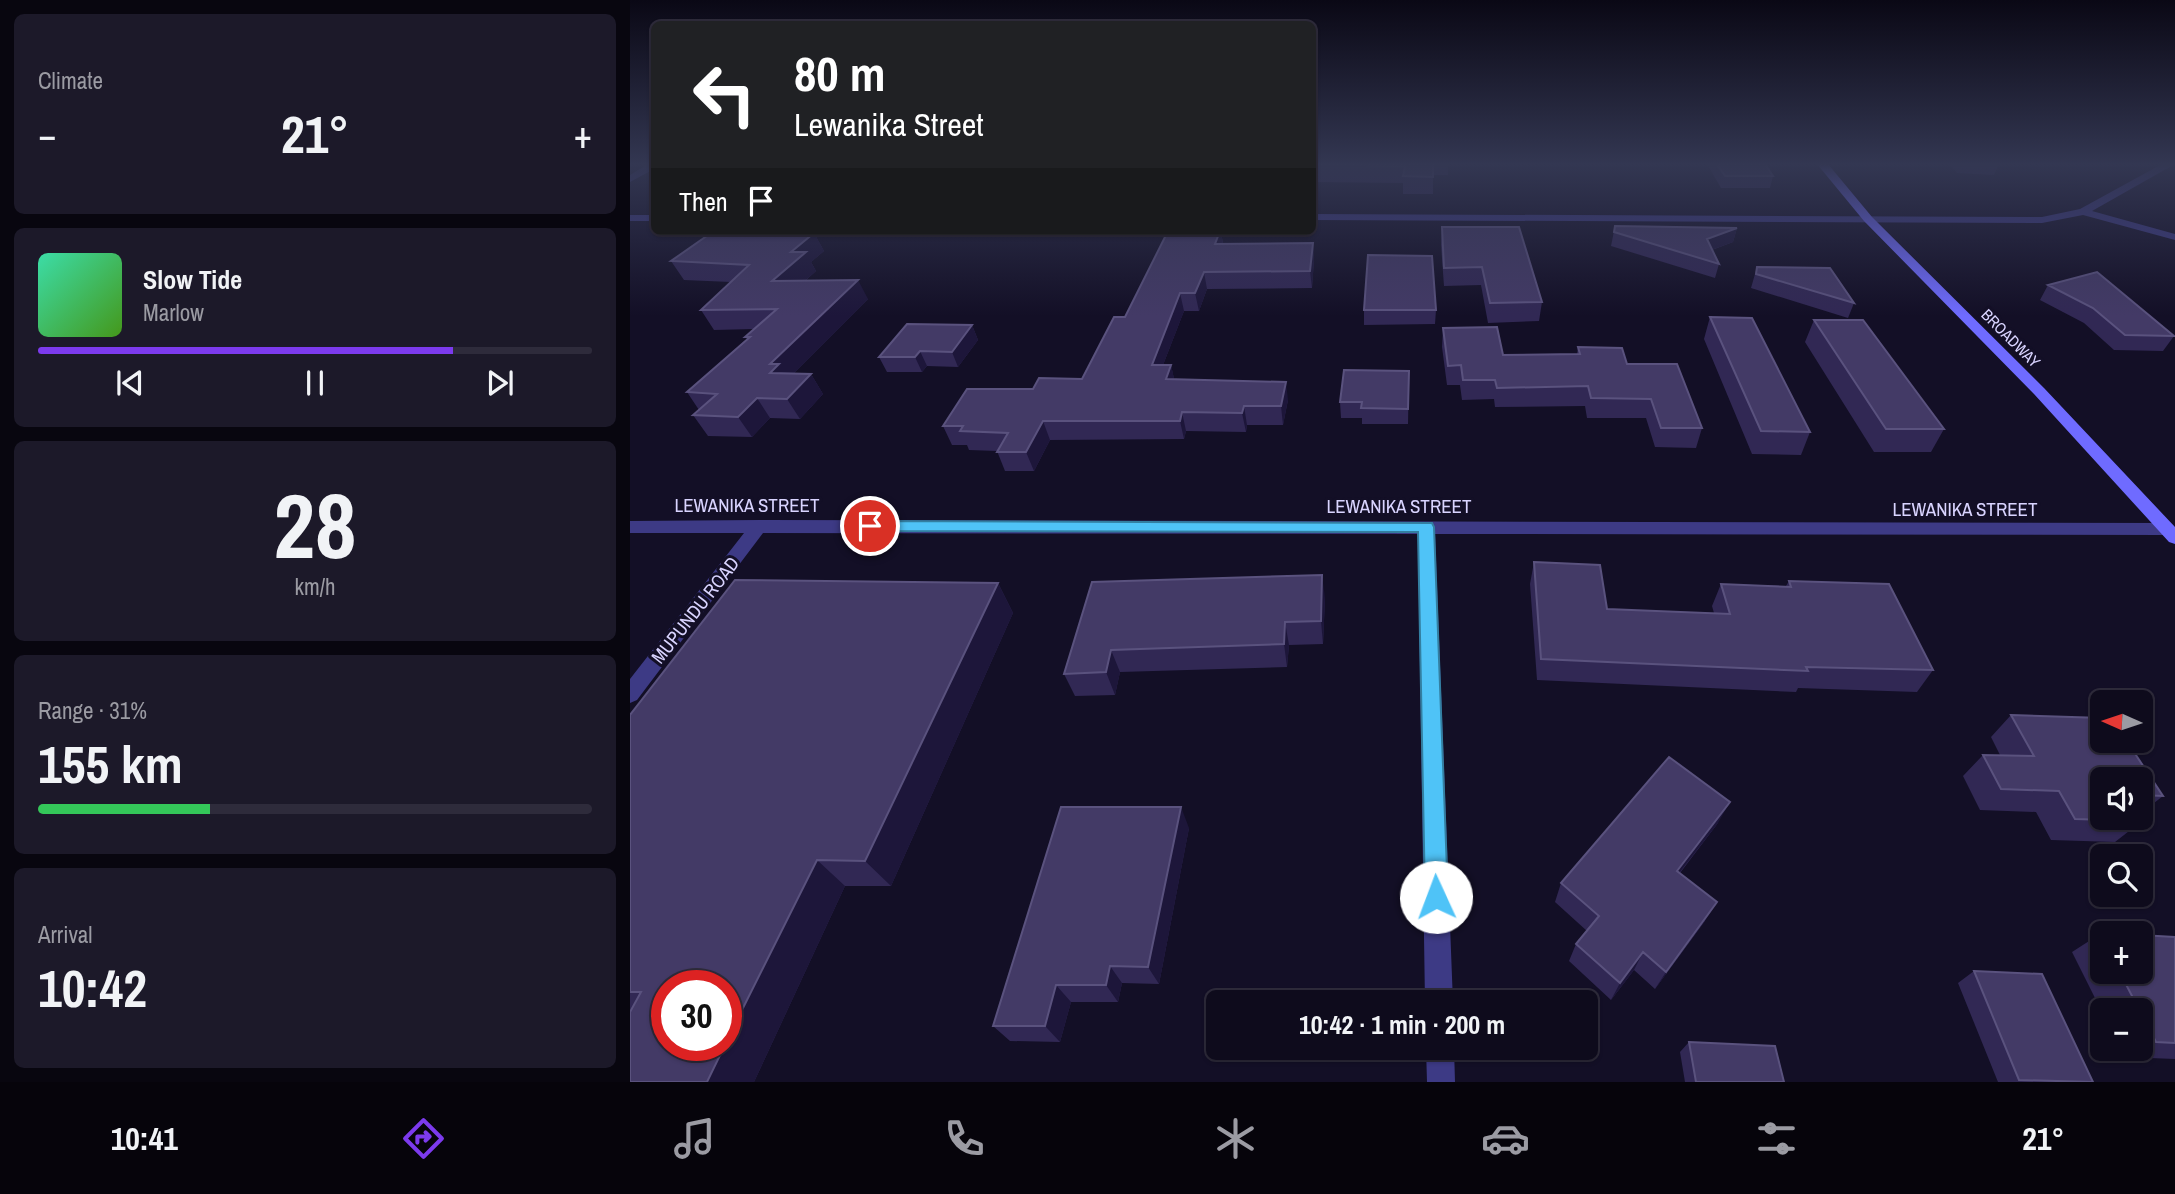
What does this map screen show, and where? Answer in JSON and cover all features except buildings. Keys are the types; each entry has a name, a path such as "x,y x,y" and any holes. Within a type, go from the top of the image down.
{"main road":[{"name":"BROADWAY","path":"1864,214 2039,391 2171,533"}],"street":[{"path":"1316,217 2042,220 2070,214"},
{"path":"2092,214 2175,237"},
{"path":"630,218 651,218"},
{"name":"MUPUNDU ROAD","path":"630,694 759,526"},
{"name":"LEWANIKA STREET","path":"630,527 1426,527 2171,533"},
{"path":"1426,527 1439,990"},
{"path":"1440,1060 1441,1082"}],"route":[{"path":"870,526 1426,527 1436,897"}]}
